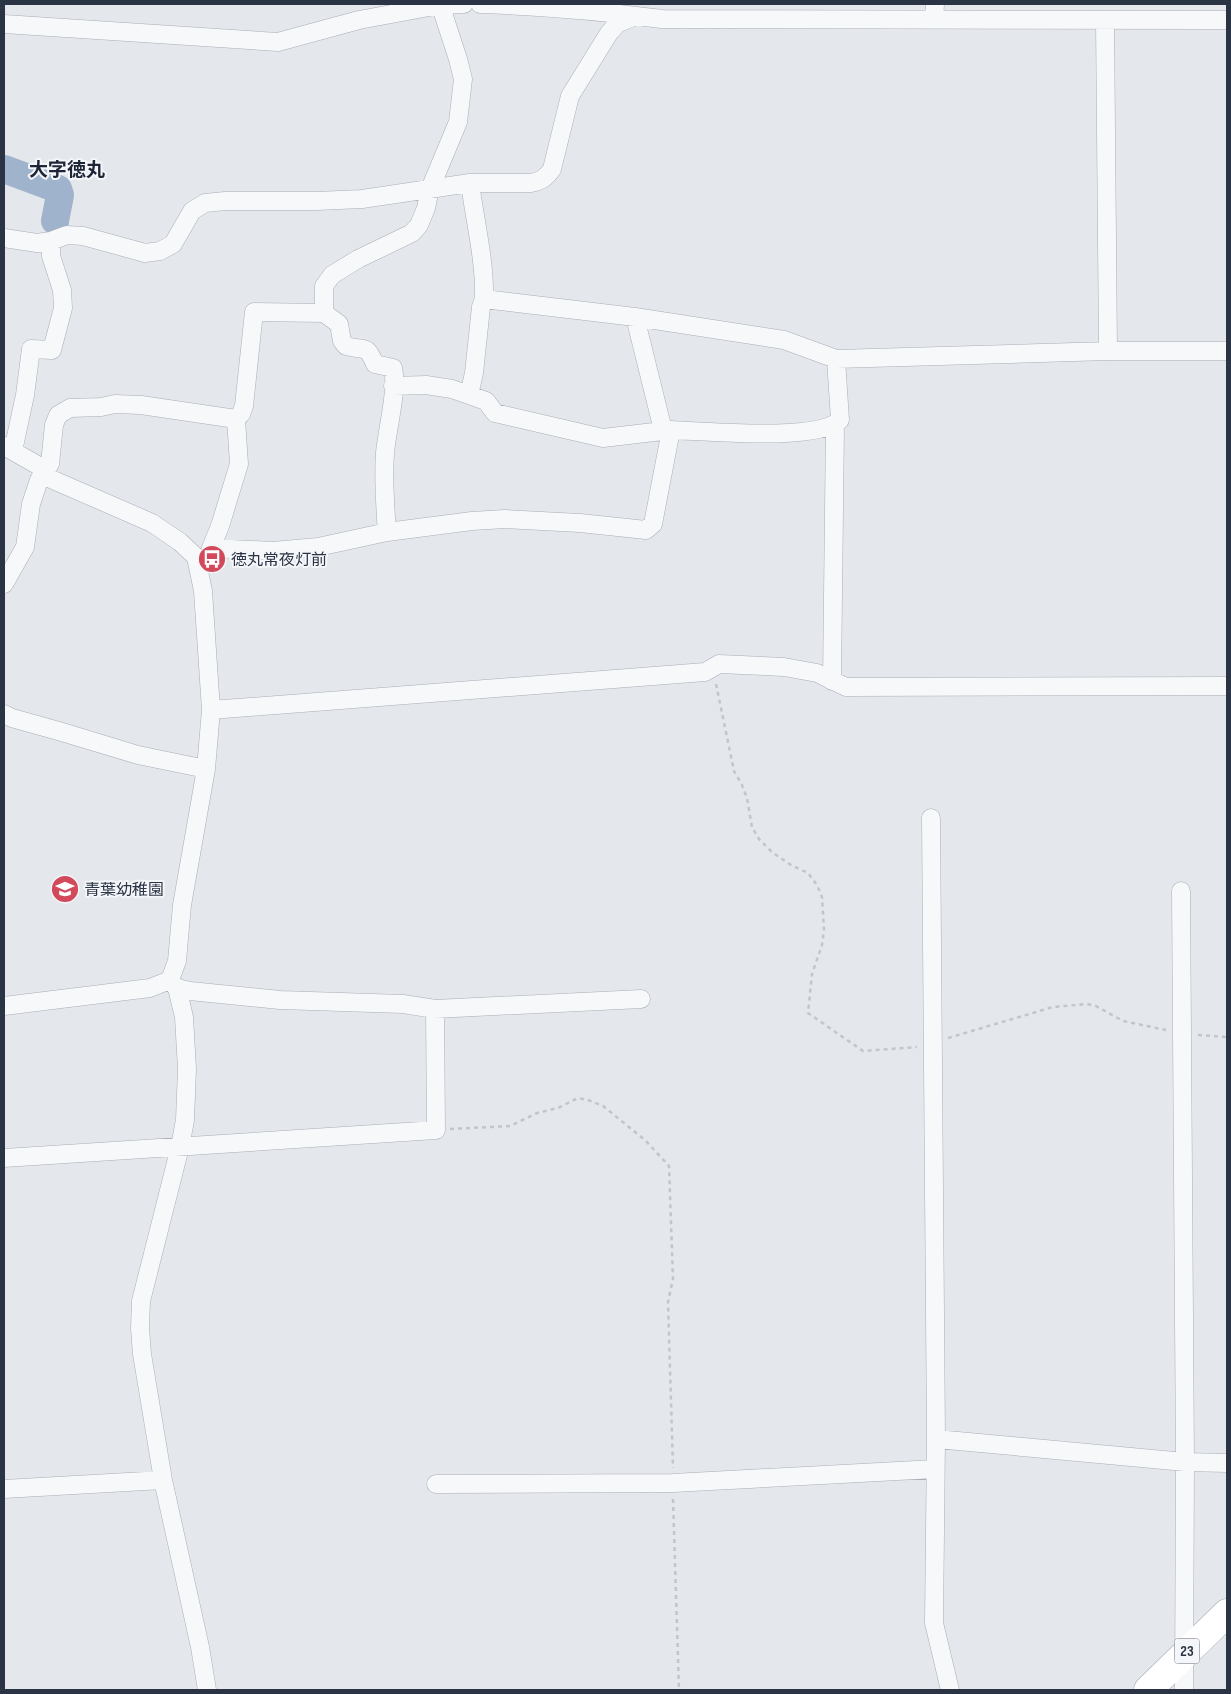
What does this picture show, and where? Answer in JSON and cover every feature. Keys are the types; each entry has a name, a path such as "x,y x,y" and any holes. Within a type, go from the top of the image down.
{"main road":[{"name":"23","path":"1148,1690 1227,1613"}],"street":[{"path":"324,313 324,286 332,275 358,259 412,233 419,224 426,208 430,189 458,122 463,79 440,4"},
{"path":"4,24 278,42 359,20 440,4 464,4"},
{"path":"480,4 517,5 662,19 934,12 1105,20 1227,20"},
{"path":"4,238 37,243 51,241 67,235 83,236 145,253 160,251 173,244 192,211 205,203 362,199 470,183 531,183 540,181 547,177 552,169 570,96 609,33 618,23 636,16"},
{"path":"1105,20 1108,351"},
{"path":"469,395 474,373 481,307 484,299 480,244 475,225 470,183"},
{"path":"51,241 51,256 62,290 63,308 52,350 32,349 25,395 8,448 39,466 51,478 152,523 180,542 203,552 273,551 318,547 387,532 472,521 505,519 580,523 646,530 653,524 667,430 635,317"},
{"path":"484,299 635,317 784,340 836,359 1108,351 1227,351"},
{"path":"207,1690 200,1647 163,1480 142,1354 140,1328 141,1301 180,1147 185,1120 187,1069 184,1017 174,984 182,905 206,769 210,710 203,591 203,552 220,526 239,464 236,419 241,414 244,406 254,312 324,313 339,324 342,342 346,346 365,348 369,350 375,364 393,368 393,386 385,452 384,490 387,532"},
{"path":"393,386 426,385 452,389 486,401 496,413 603,438 667,430 798,433 835,425 840,420 836,359"},
{"path":"4,584 25,548 31,504 39,480 50,464 54,425 58,415 70,408 101,407 115,404 141,405 236,419"},
{"path":"832,681 835,425"},
{"path":"210,710 705,672 719,664 784,667 817,673 846,687 1227,686"},
{"path":"4,714 138,755 206,769"},
{"path":"931,818 936,1439 934,1623 950,1690"},
{"path":"1181,891 1185,1462 1184,1690"},
{"path":"4,1006 174,984 280,1000 404,1004 435,1009 641,999"},
{"path":"4,1158 436,1130 435,1009"},
{"path":"936,1439 1185,1462 1227,1463"},
{"path":"436,1484 673,1483 935,1469"},
{"path":"4,1489 163,1480"}],"path":[{"path":"712,668 734,771 747,798 752,826 759,839 772,852 791,865 808,873 817,885 822,897 824,930 822,945 812,974 808,1013 863,1051 924,1047 1053,1007 1087,1004 1096,1006 1123,1021 1182,1033 1227,1038"},
{"path":"436,1130 510,1126 537,1113 558,1108 578,1098 603,1106 645,1140 669,1166 673,1279 668,1302 679,1690"}],"waterway":[{"path":"4,169 58,189 60,195 55,221"}],"place":[{"name":"徳丸常夜灯前","path":"212,559"},
{"name":"青葉幼稚園","path":"65,889"}],"district":[{"name":"大字徳丸","path":"67,169"}]}
